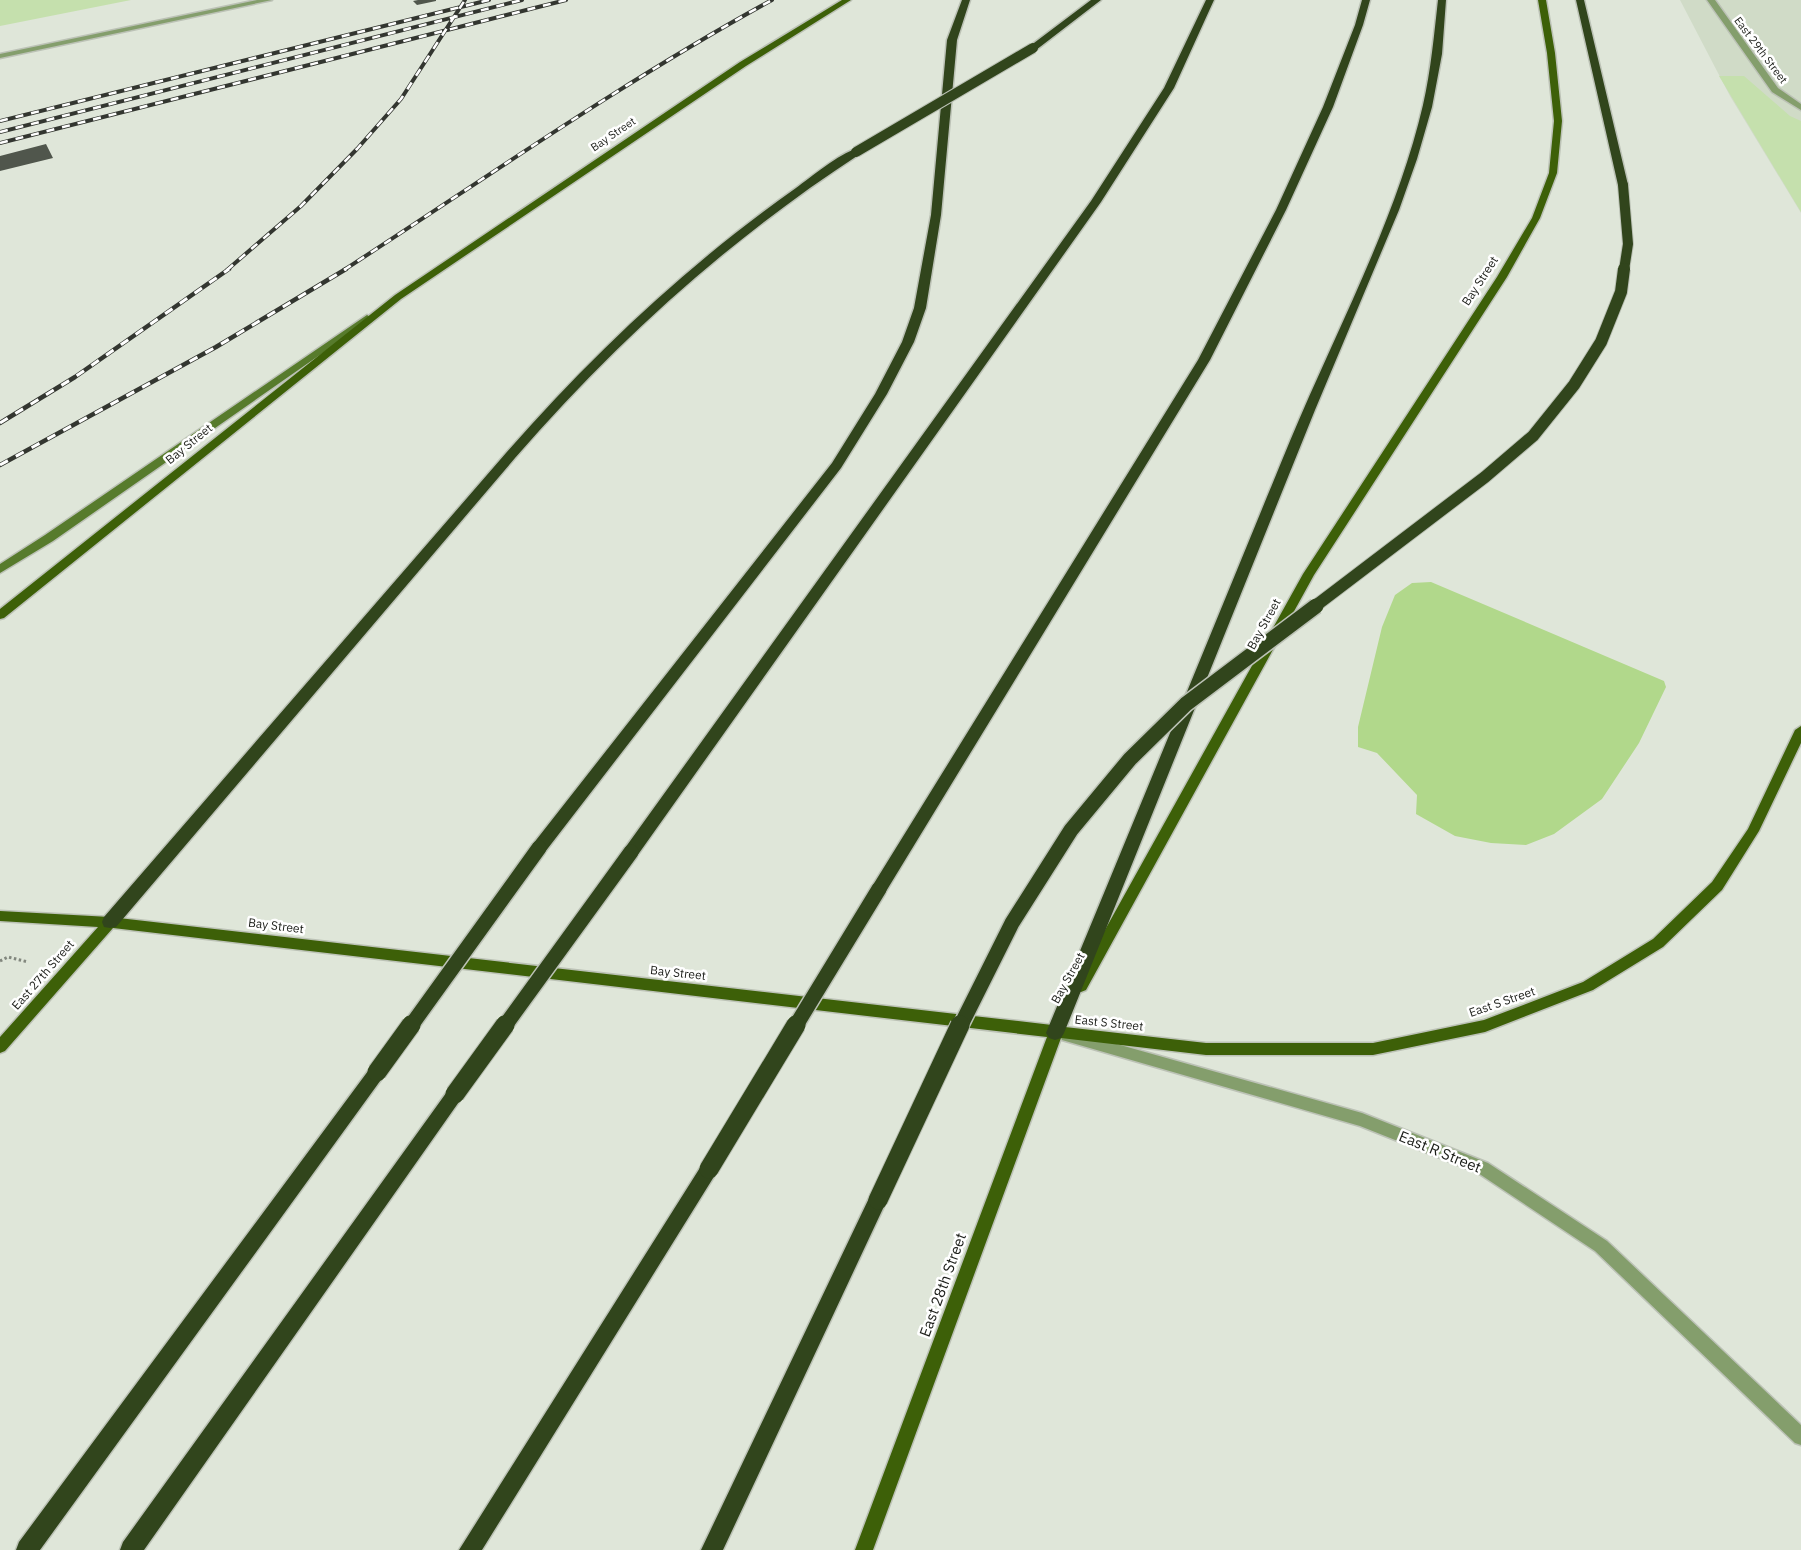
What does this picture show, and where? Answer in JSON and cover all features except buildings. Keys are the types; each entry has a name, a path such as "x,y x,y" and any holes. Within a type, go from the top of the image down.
{"highway":[{"path":"27,1550 539,848 837,465 881,394 908,342 920,308 936,215 952,40 966,0"},
{"path":"110,922 500,468 578,381 642,319 705,263 818,176 1033,48 1097,0"},
{"path":"131,1550 455,1094 632,852 1096,202 1169,88 1210,0"},
{"path":"470,1550 709,1169 1204,360 1281,210 1328,107 1366,0"},
{"path":"1055,1033 1312,404 1382,245 1422,123 1434,72 1442,25 1442,0"},
{"path":"712,1550 943,1060 1012,922 1071,830 1130,760 1186,704 1485,477 1533,436 1574,385 1601,342 1621,292 1628,244 1624,185 1580,0"}],"main road":[{"name":"Bay Street","path":"0,614 398,297 669,113 847,0"},
{"name":"Bay Street","path":"0,916 110,922 1055,1033 1309,574 1502,276 1536,218 1553,173 1558,121 1551,53 1542,0"},
{"name":"East S Street","path":"1055,1033 1206,1049 1373,1050 1484,1026 1588,986 1658,943 1717,886 1753,831 1801,730"},
{"name":"East 27th Street","path":"0,1047 110,922"},
{"name":"East 28th Street","path":"864,1550 1055,1033"}],"street":[{"path":"0,56 268,0"},
{"name":"East 29th Street","path":"1711,0 1775,90 1801,108"},
{"name":"Bay Street","path":"0,570 398,297"},
{"name":"East R Street","path":"1055,1033 1362,1120 1483,1168 1601,1246 1801,1437"}],"path":[{"path":"0,961 8,958 28,962"}],"shaded area":[{"path":"0,0 131,0 0,26"},
{"path":"1680,0 1801,0 1801,213 1730,96"},
{"path":"1719,76 1744,76 1790,116 1801,121 1801,212"},
{"path":"1431,582 1664,681 1666,687 1639,743 1602,799 1554,834 1526,845 1491,843 1455,836 1416,814 1417,795 1377,753 1358,747 1358,727 1382,627 1395,595 1412,583"}],"railway":[{"path":"460,7 465,0"},
{"path":"460,7 489,0"},
{"path":"454,17 522,0"},
{"path":"445,30 566,0"},
{"path":"344,270 609,97 663,63 772,0"},
{"path":"0,121 460,7"},
{"path":"454,17 460,7"},
{"path":"0,132 454,17"},
{"path":"445,30 454,17"},
{"path":"0,143 445,30"},
{"path":"227,270 301,206 357,149 401,99 445,30"},
{"path":"0,423 75,377 229,269"},
{"path":"0,465 216,347 346,269"}]}
